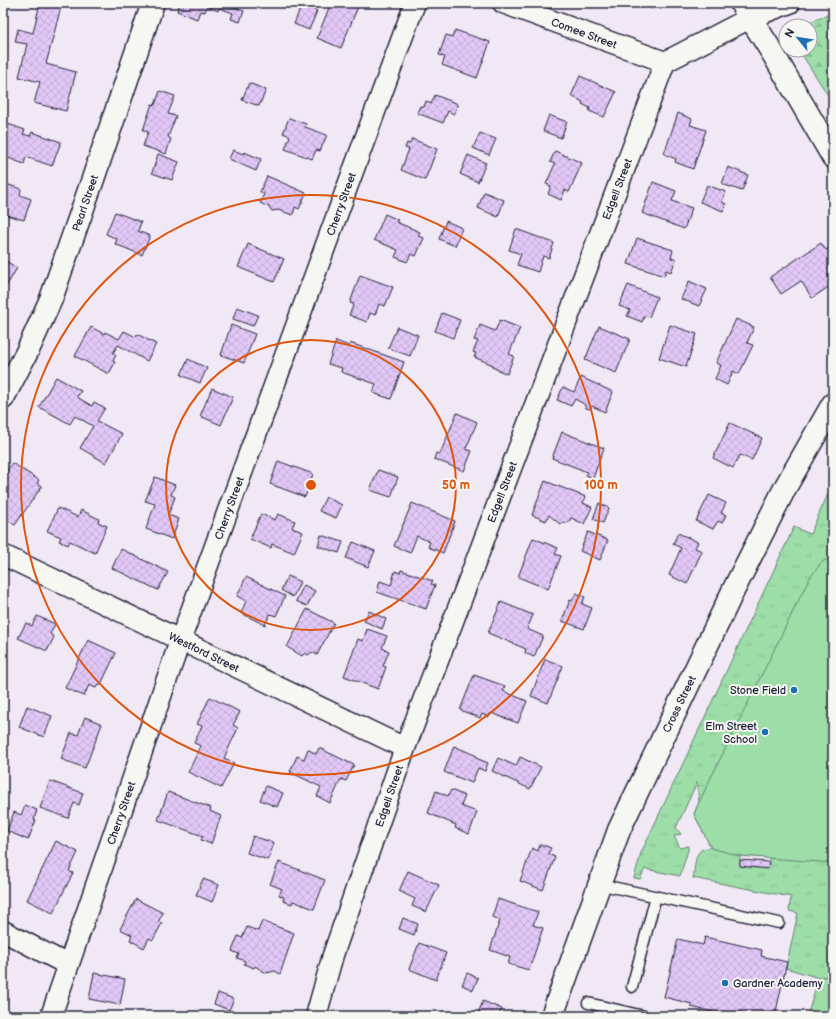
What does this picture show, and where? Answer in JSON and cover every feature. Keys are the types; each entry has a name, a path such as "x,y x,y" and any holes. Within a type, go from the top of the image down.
{"street":[{"name":"Pearl Street","path":"3,398 25,357 51,299 94,179 153,3"},
{"name":"Cherry Street","path":"51,1016 180,640 415,3"},
{"name":"Comee Street","path":"504,3 665,62"},
{"path":"665,62 746,10 790,3"},
{"path":"746,10 833,157"},
{"name":"Edgell Street","path":"316,1016 333,955 405,748 665,62"},
{"name":"Cross Street","path":"552,1016 598,884 619,830 733,591 786,486 833,404"},
{"name":"Westford Street","path":"3,555 405,748"},
{"path":"3,931 68,965"}],"lane":[{"path":"598,884 779,923"},
{"path":"632,987 656,896"},
{"path":"588,1003 644,1016"}],"green space":[{"path":"833,13 833,103 804,58 818,58 818,19"},
{"name":"Elm Street School","path":"828,494 833,498 833,962 827,976 819,978 786,968 798,913 789,911 791,897 693,878 697,855 702,849 711,847 694,814 699,802 697,782 676,828 681,834 674,836 680,848 688,846 680,876 645,869 640,879 634,878 641,853 794,527 810,534","holes":["740,856 769,858 768,869 740,866"]},
{"name":"Stone Field","path":"833,556 833,863 740,856 711,848 694,814 699,802 809,579 822,562"},
{"path":"833,962 833,1016 807,1016 819,978 827,976"}],"building":[{"path":"40,3 61,7 46,64 76,72 66,111 34,103 40,82 19,77 27,44 15,42 18,29 33,33"},
{"path":"180,3 236,3 234,7 244,11 240,22 231,19 233,13 219,8 218,11 207,6 205,12 200,11 197,19 177,11"},
{"path":"331,3 359,4 341,48 317,38"},
{"path":"644,3 657,3 652,9"},
{"path":"302,4 317,11 309,30 294,24"},
{"path":"455,30 490,42 477,78 442,65 445,57 439,55 446,35 452,37"},
{"path":"580,76 616,92 604,117 589,111 590,108 582,104 583,102 571,96"},
{"path":"249,83 266,90 259,106 242,100"},
{"path":"160,91 175,96 168,114 176,116 168,137 171,139 166,154 143,146 148,132 143,130 152,104 155,105"},
{"path":"435,95 458,104 454,114 448,111 443,123 417,113 420,106 424,107 426,101 431,104"},
{"path":"678,113 692,119 690,125 706,130 693,169 675,162 676,159 664,154"},
{"path":"549,115 567,122 561,138 543,131"},
{"path":"289,118 306,124 305,127 327,135 320,151 316,150 312,159 285,149 290,136 283,133"},
{"path":"5,123 25,130 23,134 30,136 32,132 61,142 52,166 26,157 24,164 3,156 3,127"},
{"path":"480,133 496,139 489,155 473,148"},
{"path":"412,139 437,149 425,180 401,170 409,149 405,148 407,143 410,144"},
{"path":"233,150 243,154 244,152 261,159 256,171 229,159"},
{"path":"555,151 582,163 569,192 565,190 561,200 548,194 551,186 546,184 555,164 550,162"},
{"path":"158,154 179,162 172,180 152,173"},
{"path":"468,155 486,163 478,182 460,174"},
{"path":"728,167 748,175 742,191 722,184"},
{"path":"267,176 306,193 299,209 295,207 293,215 278,210 272,211 269,207 260,203 264,194 260,192"},
{"path":"653,182 676,191 672,201 692,208 684,229 642,213"},
{"path":"3,183 21,189 20,195 31,199 24,220 3,214"},
{"path":"707,185 726,192 722,202 726,204 723,211 700,202"},
{"path":"484,192 504,200 498,217 478,208"},
{"path":"115,212 141,222 138,231 150,236 142,255 115,244 117,239 106,234"},
{"path":"385,214 398,220 396,222 420,232 418,236 424,238 416,256 411,254 407,262 395,257 398,250 374,240"},
{"path":"446,221 462,228 455,246 439,239"},
{"path":"516,229 554,243 549,258 543,256 538,272 517,265 521,254 509,250"},
{"path":"637,238 673,250 671,258 676,259 671,272 666,270 664,276 628,264"},
{"path":"821,243 826,250 829,248 833,255 833,271 828,275 833,284 812,298 801,281 781,294 770,277"},
{"path":"248,244 284,259 274,282 238,267"},
{"path":"3,259 17,268 7,285 3,283"},
{"path":"360,275 393,287 385,306 379,304 375,315 370,313 367,322 349,315 354,304 350,303"},
{"path":"689,281 707,289 699,306 681,299"},
{"path":"628,285 657,297 649,317 645,315 642,322 627,316 630,310 619,306"},
{"path":"237,307 258,315 253,326 233,319"},
{"path":"442,313 460,320 453,338 435,331"},
{"path":"736,319 754,327 747,343 753,345 739,374 733,371 727,385 715,379 721,365 716,363"},
{"path":"500,320 520,328 509,354 514,356 507,374 492,367 493,365 474,357 476,353 473,352 478,341 474,340 480,325 495,331"},
{"path":"231,325 255,334 244,363 221,355"},
{"path":"670,325 697,334 686,367 659,358"},
{"path":"599,326 630,339 616,373 585,360"},
{"path":"91,327 104,334 105,332 119,339 124,331 136,337 137,334 156,344 147,361 118,345 113,353 116,355 113,361 115,362 109,374 75,356"},
{"path":"397,327 418,335 410,356 388,348"},
{"path":"336,341 349,346 350,343 404,362 391,399 373,393 376,384 341,372 342,368 328,364"},
{"path":"188,359 207,368 200,383 181,375"},
{"path":"56,377 81,391 77,397 92,406 94,402 105,408 97,421 122,434 106,463 80,448 93,426 75,416 70,424 39,407"},
{"path":"581,377 613,392 605,412 592,406 590,409 586,408 584,404 575,399 571,406 557,400 563,387 574,392"},
{"path":"212,388 233,397 221,425 200,416"},
{"path":"457,413 477,422 466,449 472,451 464,471 434,459 436,453 440,454"},
{"path":"730,423 762,438 752,460 740,455 733,468 713,458"},
{"path":"562,432 604,448 593,478 586,475 587,472 552,458"},
{"path":"278,461 313,474 305,497 270,484"},
{"path":"12,463 39,480 37,483 42,486 15,525 3,517 3,486 5,483 3,482 3,476"},
{"path":"378,470 398,477 391,497 370,490"},
{"path":"155,477 175,485 171,495 175,497 168,515 179,519 172,539 146,529 155,504 145,501"},
{"path":"545,481 586,497 583,503 592,507 584,524 571,518 568,523 565,522 560,524 549,515 546,521 532,515"},
{"path":"709,495 726,503 721,513 726,515 722,523 718,521 713,529 696,521"},
{"path":"326,497 342,505 336,518 319,511"},
{"path":"412,503 455,521 443,553 428,547 430,542 417,536 410,553 394,546"},
{"path":"599,503 609,508 603,523 593,519"},
{"path":"58,508 78,517 81,510 99,519 98,522 107,526 95,553 70,541 68,545 59,541 61,537 47,531"},
{"path":"261,514 275,520 278,514 295,521 292,528 303,532 294,553 272,544 271,548 250,539"},
{"path":"588,532 608,540 600,560 580,551"},
{"path":"678,533 698,542 695,548 702,551 687,584 669,575 681,548 673,544"},
{"path":"321,535 343,542 339,553 318,546"},
{"path":"533,538 558,548 555,554 561,556 548,589 518,577"},
{"path":"353,542 375,551 368,567 346,558"},
{"path":"121,549 168,572 158,590 112,568"},
{"path":"401,570 433,581 431,584 435,585 426,609 377,592 380,581 391,585 395,571 400,573"},
{"path":"288,576 300,582 293,597 281,590"},
{"path":"246,577 285,596 276,616 270,614 265,625 241,613 246,601 237,596"},
{"path":"304,585 315,591 307,606 296,601"},
{"path":"576,593 585,597 582,604 592,608 584,629 562,621 570,600 572,601"},
{"path":"501,602 533,615 527,629 543,636 534,657 525,653 526,649 488,633"},
{"path":"307,609 334,623 317,655 312,652 308,655 305,653 302,656 287,647"},
{"path":"369,611 386,619 382,629 364,621"},
{"path":"37,616 55,624 50,634 54,637 47,651 18,638 26,623 32,626"},
{"path":"367,629 387,636 382,648 389,651 383,666 386,667 378,689 344,676 358,639 363,641"},
{"path":"88,640 116,653 100,686 98,684 96,688 89,685 84,696 65,688"},
{"path":"545,659 563,666 548,703 531,696"},
{"path":"474,675 505,686 503,691 527,701 518,723 491,713 489,717 482,714 480,718 460,710"},
{"path":"210,697 240,712 233,725 238,728 224,758 234,763 221,788 188,772 201,746 194,743 202,726 197,724"},
{"path":"27,706 52,716 44,737 19,727"},
{"path":"85,717 102,724 85,768 61,759 71,733 78,735"},
{"path":"454,746 477,756 476,758 488,763 485,771 478,768 472,783 444,772"},
{"path":"319,748 354,765 346,781 341,779 330,803 317,796 321,787 290,772 297,756 304,759 308,749 316,754"},
{"path":"520,757 541,767 530,789 492,771 498,758 516,766"},
{"path":"50,781 83,793 79,805 74,803 68,818 40,808"},
{"path":"266,786 283,793 277,807 260,800"},
{"path":"451,790 465,796 461,806 477,812 469,834 455,828 456,825 428,813 436,791 448,796"},
{"path":"168,792 211,808 210,811 221,816 211,844 201,840 203,836 158,820"},
{"path":"25,805 37,810 34,820 36,820 28,840 7,831 14,812 21,815"},
{"path":"253,836 274,843 268,860 247,853"},
{"path":"56,841 78,852 69,871 73,873 53,913 27,900"},
{"path":"540,844 551,848 548,854 555,857 543,890 520,881 532,848 538,851"},
{"path":"740,860 769,862 768,869 740,866"},
{"path":"279,862 325,880 314,909 293,901 292,904 283,901 284,897 279,895 282,889 270,884"},
{"path":"408,871 439,885 426,912 412,906 415,899 399,891"},
{"path":"203,879 219,885 212,902 196,895"},
{"path":"136,899 163,913 158,922 162,923 153,940 149,938 144,948 130,940 132,935 120,929"},
{"path":"498,899 538,912 533,925 543,928 529,970 508,964 510,957 490,950 500,920 492,917"},
{"path":"403,918 418,924 414,935 399,929"},
{"path":"262,921 294,933 280,974 275,971 266,973 255,966 254,968 244,964 245,961 237,958 239,954 232,951 238,936 242,938 247,927 258,931"},
{"name":"Gardner Academy","path":"705,937 762,950 761,956 787,962 775,1016 730,1016 691,1007 692,1004 664,997 678,939 703,945"},
{"path":"419,943 446,953 436,980 409,969"},
{"path":"94,973 125,979 120,1005 89,999"},
{"path":"467,973 478,978 473,990 462,985"},
{"path":"218,993 234,999 229,1010 214,1004"},
{"path":"483,1001 502,1009 499,1016 477,1016"}],"place":[{"name":"Stone Field","path":"794,690"},
{"name":"Elm Street School","path":"765,732"},
{"name":"Gardner Academy","path":"725,983"}]}
